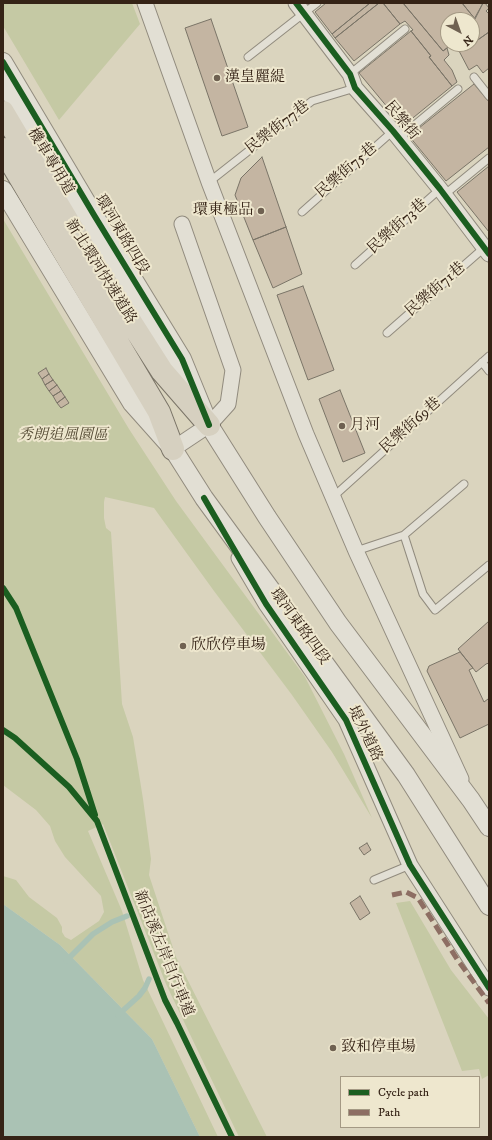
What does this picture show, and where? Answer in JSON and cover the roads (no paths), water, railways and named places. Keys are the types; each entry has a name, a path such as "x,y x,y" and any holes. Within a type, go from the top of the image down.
{"highway":[{"name":"新北環河快速道路","path":"3,112 88,255 162,371 209,425"},
{"name":"新北環河快速道路","path":"3,148 159,412 173,449"}],"street":[{"name":"環河東路四段","path":"145,3 209,182 306,434 356,551 471,800"},
{"name":"民樂街","path":"300,8 352,81 487,249"},
{"name":"環河東路四段","path":"3,62 182,359 209,425 267,517 338,623 471,800 489,827"},
{"name":"機車專用道","path":"3,84 209,425"},
{"path":"3,166 173,449 209,425 228,404 233,370 182,224"},
{"name":"環河東路四段","path":"3,190 132,403 173,449 204,498 406,775 489,906"},
{"name":"堤外道路","path":"204,498 266,604 346,720 410,865 489,988"}],"lane":[{"path":"248,57 300,8 317,3"},
{"path":"352,81 406,29"},
{"path":"474,77 489,96"},
{"name":"民樂街77巷","path":"209,182 312,100 352,81"},
{"name":"民樂街75巷","path":"302,212 396,135 458,89"},
{"name":"民樂街73巷","path":"356,265 442,192 489,158"},
{"name":"民樂街71巷","path":"387,333 487,249"},
{"name":"民樂街69巷","path":"333,498 489,356"},
{"path":"482,362 489,370"},
{"path":"356,551 404,535 464,484"},
{"path":"404,535 423,594 435,610 489,565"},
{"path":"374,880 410,865"}],"waterway":[{"path":"66,961 93,934 112,922 127,916"},
{"path":"118,1015 139,996 149,979"}],"place":[{"name":"漢皇麗緹","path":"217,78"},
{"name":"環東極品","path":"261,211"},
{"name":"月河","path":"342,426"},
{"name":"欣欣停車場","path":"183,646"},
{"name":"致和停車場","path":"333,1048"}],"park label":[{"name":"秀朗追風園區","path":"63,436"}]}
